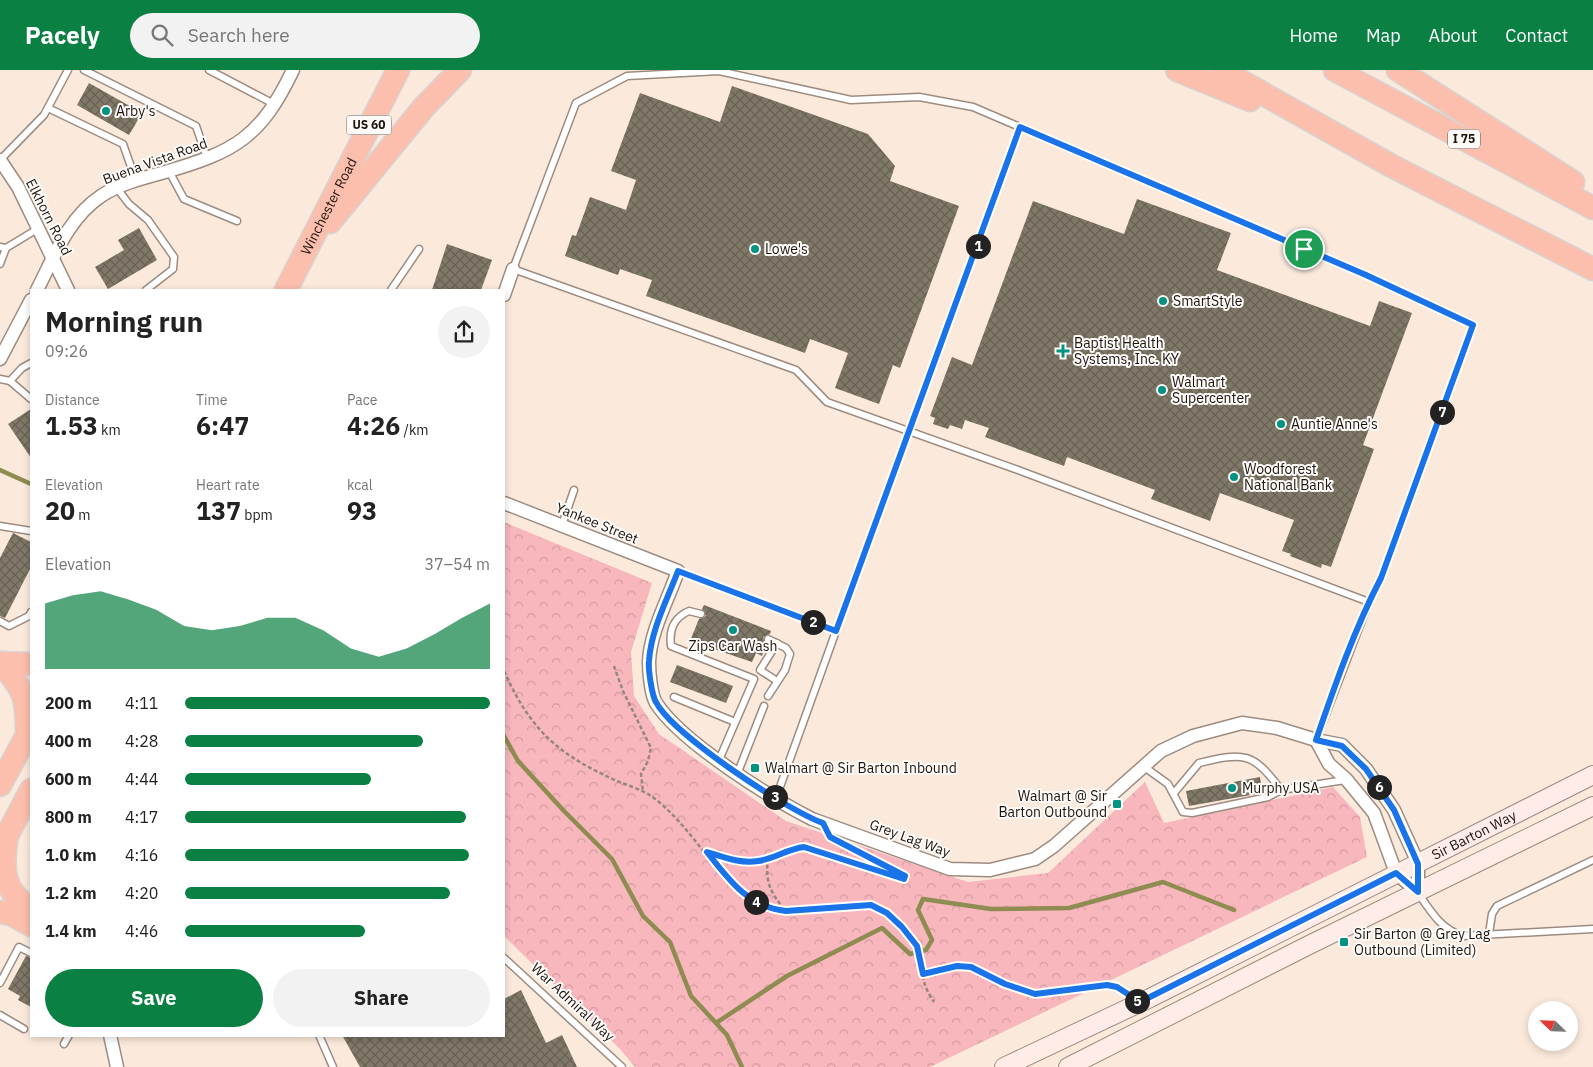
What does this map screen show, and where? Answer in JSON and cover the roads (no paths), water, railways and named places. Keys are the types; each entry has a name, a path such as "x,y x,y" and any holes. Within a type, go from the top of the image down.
{"highway":[{"name":"Winchester Road","path":"287,289 398,70"},
{"path":"308,250 424,107 460,70"},
{"path":"1177,70 1335,135"},
{"path":"1221,70 1335,135 1593,269"},
{"name":"I 75","path":"1335,70 1593,208"},
{"path":"1398,70 1593,196"},
{"path":"0,663 30,664"},
{"path":"0,663 19,684 27,705 29,732 0,785"},
{"path":"30,792 4,842 3,859 4,873 10,889 30,909"},
{"path":"0,912 11,914 30,924"}],"main road":[{"name":"Sir Barton Way","path":"1004,1067 1140,1002 1593,776"},
{"name":"Sir Barton Way","path":"1068,1067 1307,946 1593,806"}],"street":[{"name":"Buena Vista Road","path":"37,289 65,235 76,219 100,197 116,188 207,158 244,139 263,122 275,105 293,70"},
{"name":"Elkhorn Road","path":"0,160 18,187 54,257 68,289"},
{"path":"505,292 513,269"},
{"path":"0,359 30,302"},
{"name":"Yankee Street","path":"505,503 678,571"},
{"name":"Grey Lag Way","path":"678,571 653,638 649,663 655,702 675,727 719,760 776,798 812,819 950,869 990,870 1035,859 1054,846 1161,751 1193,736 1242,723 1278,728 1342,746 1366,769 1394,810 1418,864 1418,892"},
{"path":"1316,740 1329,764 1346,779 1374,813 1396,873 1418,892"},
{"path":"110,1037 117,1067"}],"lane":[{"path":"0,160 44,115 68,70"},
{"path":"84,70 196,126 207,158"},
{"path":"209,70 275,105"},
{"path":"1316,740 1368,602 1381,578 1473,325 1366,275 973,107 918,97 851,100 719,71 627,76 576,102 513,269 796,370 827,402 1368,602"},
{"path":"48,108 123,144 136,181"},
{"path":"776,798 1020,127"},
{"path":"169,170 184,199 237,221"},
{"path":"116,188 129,204 148,220 174,257 173,269 147,289"},
{"path":"0,256 3,248 39,228"},
{"path":"0,264 3,248"},
{"path":"392,289 419,249"},
{"path":"10,381 22,368 30,364"},
{"path":"0,378 10,381 30,398"},
{"path":"562,525 574,490"},
{"path":"0,526 27,529 30,531"},
{"path":"678,571 836,631"},
{"path":"700,614 689,611 682,614 675,621 671,627 671,646 754,679"},
{"path":"0,621 9,626 30,614"},
{"path":"768,639 786,648 790,654 785,670 768,696"},
{"path":"719,760 754,679 777,643"},
{"path":"760,670 777,681"},
{"path":"674,697 735,722"},
{"path":"738,772 764,706"},
{"path":"1174,793 1199,763 1242,756 1256,761 1281,790"},
{"path":"1143,766 1168,784 1174,793 1178,806 1183,812 1192,813 1268,797 1281,790 1346,779"},
{"path":"1489,934 1492,914 1497,906 1593,860"},
{"path":"1418,892 1434,916 1448,931 1463,936 1593,929"},
{"path":"0,983 19,947 30,952"},
{"name":"War Admiral Way","path":"505,959 622,1067"},
{"path":"0,1015 24,1030"},
{"path":"64,1044 68,1037"},
{"path":"320,1037 333,1067"}],"waterway":[{"path":"0,470 30,484"},
{"path":"505,738 518,761 612,859 643,916 670,942 691,996 716,1023 787,976 882,928 910,954 926,950 932,940 918,910 923,899 991,909 1069,908 1163,882 1234,910"},
{"path":"716,1023 727,1035 742,1067"}],"place":[{"name":"Arby's","path":"106,111"},
{"name":"Lowe's","path":"755,249"},
{"name":"SmartStyle","path":"1163,301"},
{"name":"Baptist Health Systems, Inc. KY","path":"1063,351"},
{"name":"Walmart Supercenter","path":"1162,390"},
{"name":"Auntie Anne's","path":"1281,424"},
{"name":"Woodforest National Bank","path":"1234,477"},
{"name":"Zips Car Wash","path":"733,630"},
{"name":"Walmart @ Sir Barton Inbound","path":"755,768"},
{"name":"Murphy USA","path":"1232,788"},
{"name":"Walmart @ Sir Barton Outbound","path":"1117,804"},
{"name":"Sir Barton @ Grey Lag Outbound (Limited)","path":"1344,942"}]}
